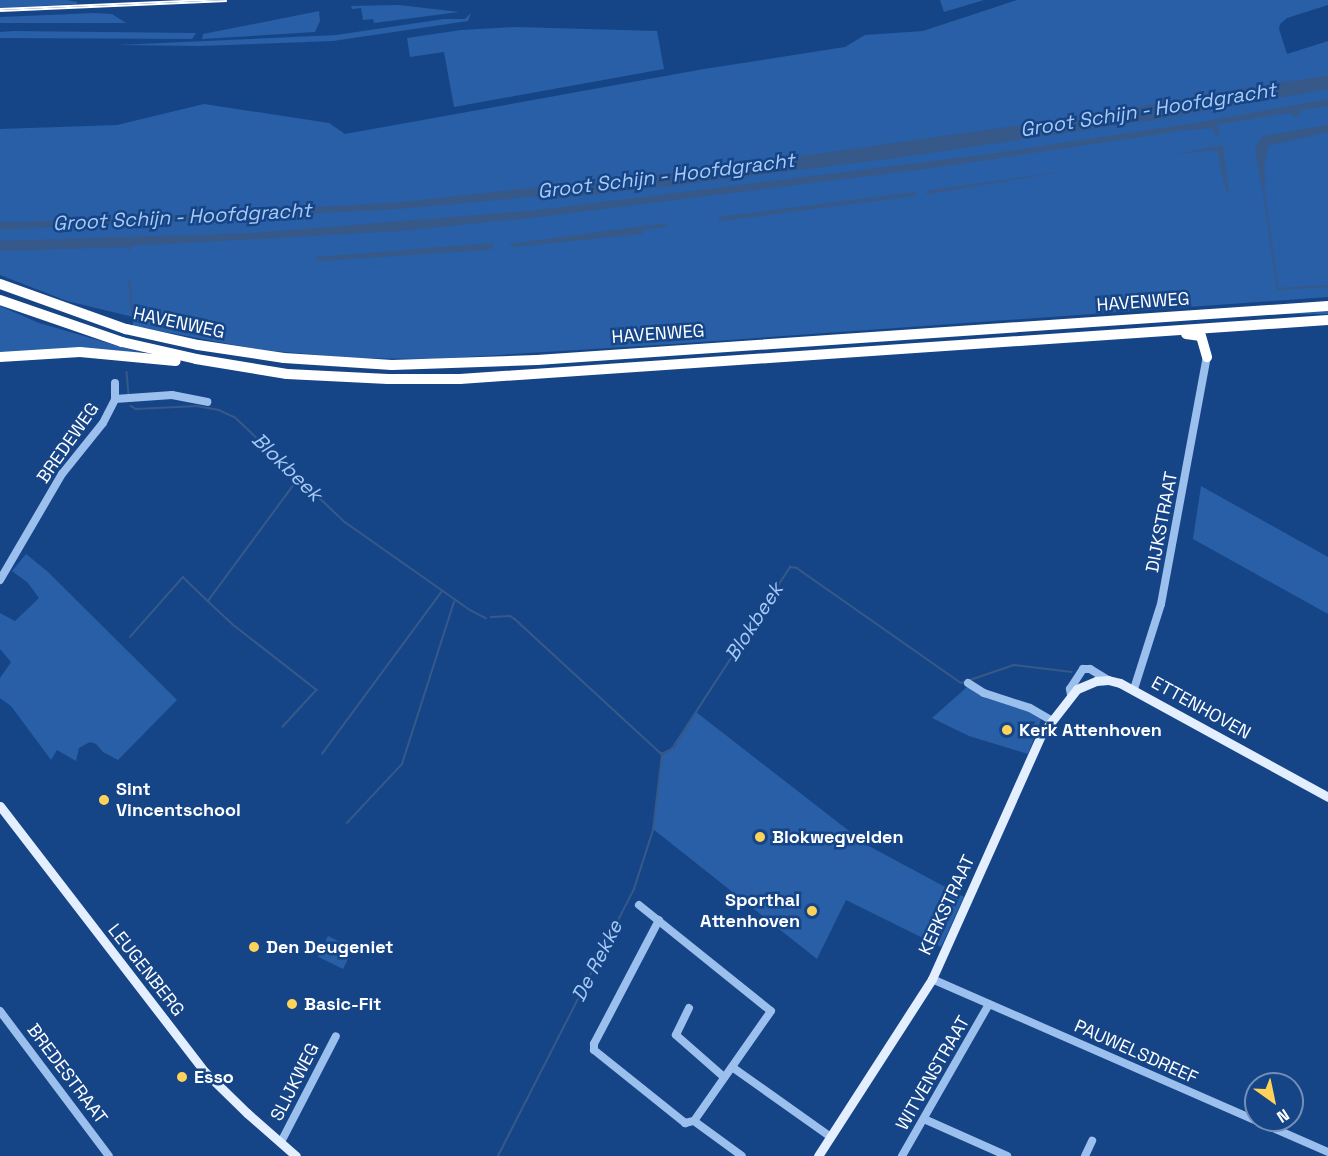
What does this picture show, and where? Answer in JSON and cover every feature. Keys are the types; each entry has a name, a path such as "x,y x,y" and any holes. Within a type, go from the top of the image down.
{"highway":[{"name":"HAVENWEG","path":"0,284 126,329 198,345 284,358 392,364 461,364 537,360 1328,306"},
{"name":"HAVENWEG","path":"0,300 122,342 196,359 287,374 460,379 1042,338 1328,321"},
{"path":"1207,357 1212,338 1220,331 1328,321"},
{"path":"1042,338 1093,339 1196,333 1204,340 1207,357"},
{"path":"0,357 80,352 287,374"}],"main road":[{"name":"ETTENHOVEN","path":"1108,680 1134,689 1328,797"},
{"name":"KERKSTRAAT","path":"818,1156 932,979 1041,735 1071,695 1086,684 1108,680"},
{"name":"LEUGENBERG","path":"0,806 198,1064 226,1094 296,1156"}],"street":[{"name":"DIJKSTRAAT","path":"1134,689 1161,604 1207,357"},
{"name":"BREDEWEG","path":"0,580 62,474 103,423 115,399 115,383"},
{"path":"115,399 172,395 207,402"},
{"name":"ETTENHOVEN","path":"1071,695 1070,689 1083,669 1090,669 1108,680"},
{"path":"968,683 984,693 1030,708 1051,720"},
{"path":"639,905 659,920 771,1011 694,1121 685,1123 594,1047 659,920"},
{"name":"PAUWELSDREEF","path":"932,979 1328,1152"},
{"name":"WITVENSTRAAT","path":"902,1156 989,1004"},
{"path":"689,1008 676,1035 724,1077"},
{"name":"BREDESTRAAT","path":"0,1011 109,1156"},
{"name":"SLIJKWEG","path":"281,1142 336,1036"},
{"path":"732,1067 831,1137"},
{"path":"924,1119 1007,1156"},
{"path":"694,1121 742,1156"},
{"path":"1085,1156 1092,1141"}],"shaded area":[{"path":"0,0 67,0 77,2 77,4 0,8"},
{"path":"940,0 984,0 944,12"},
{"path":"1017,0 1328,0 1328,5 1287,18 1280,24 1279,29 1287,54 1328,41 1328,297 673,344 433,359 353,358 262,350 133,326 133,317 67,301 0,275 0,129 117,125 204,104 329,123 345,134 704,69 845,47 865,35 923,31"},
{"path":"399,5 459,12 374,23 373,19 363,20 361,8 352,9 351,6"},
{"path":"319,11 320,21 315,32 202,39 203,34"},
{"path":"471,13 468,21 333,41 200,46 117,45 336,35 444,19 465,19"},
{"path":"112,14 126,23 0,23 0,17"},
{"path":"515,27 657,31 664,69 454,107 444,52 410,57 407,38 461,30"},
{"path":"0,32 196,33 192,39 0,38"},
{"path":"0,306 39,323 149,355 0,354"},
{"path":"1222,310 1328,310 1328,314 1222,314"},
{"path":"1201,486 1328,557 1328,614 1193,539"},
{"path":"26,554 47,571 177,700 118,760 90,742 79,748 76,761 57,750 51,760 11,706 0,698 0,678 11,662 0,649 0,613 15,621 39,598 28,583 12,571"},
{"path":"967,687 1037,713 1042,717 1028,754 969,736 932,718"},
{"name":"Blokwegvelden","path":"696,712 867,845 964,897 941,947 846,900 817,959 653,829 662,755 674,748"},
{"path":"328,936 353,948 343,969 318,957"}],"water":[{"name":"Groot Schijn - Hoofdgracht","path":"1328,76 1328,89 1154,120 895,158 679,185 561,198 542,196 398,209 0,230 0,222 94,220 402,202 723,167 1065,119"},
{"path":"1328,99 1328,106 1301,110 1298,118 1289,113 1221,124 1217,126 1219,137 1216,137 1213,128 1187,130 940,167 539,217 401,231 131,246 129,251 126,247 0,251 0,241 253,233 538,210 982,155 1201,122"},
{"path":"1328,125 1328,132 1268,146 1264,169 1266,183 1261,184 1255,148 1263,136"},
{"path":"1222,145 1229,192 1226,191 1217,150 1177,154"},
{"path":"1067,171 930,194 925,193 930,190"},
{"path":"915,192 917,195 913,196 718,220 719,217"},
{"path":"666,223 668,225 665,227 643,230 642,234 513,247 509,244"},
{"path":"492,243 494,248 486,250 319,261 315,259 317,257"}],"waterway":[{"path":"1263,182 1278,289 1328,286"},
{"name":"Blokbeek","path":"130,281 132,313"},
{"name":"Blokbeek","path":"127,372 129,393"},
{"name":"Blokbeek","path":"131,406 136,409 197,406 219,410 236,418 345,522 470,610 486,618"},
{"path":"130,637 183,577 208,601 298,479"},
{"name":"Blokbeek","path":"491,617 510,616 515,619 662,754 672,749 790,567 797,568 961,683 966,681"},
{"path":"322,754 442,591"},
{"path":"209,602 235,626 317,690 283,727"},
{"path":"347,823 402,764 454,602"},
{"name":"Blokbeek","path":"970,680 1014,665 1072,672"},
{"name":"De Rekke","path":"498,1156 634,889 653,830 662,754"}],"railway":[{"path":"0,10 227,0"}],"place":[{"name":"Kerk Attenhoven","path":"1007,730"},
{"name":"Sint Vincentschool","path":"104,800"},
{"name":"Blokwegvelden","path":"760,837"},
{"name":"Sporthal Attenhoven","path":"812,911"},
{"name":"Den Deugeniet","path":"254,947"},
{"name":"Basic-Fit","path":"292,1004"},
{"name":"Esso","path":"182,1077"}]}
